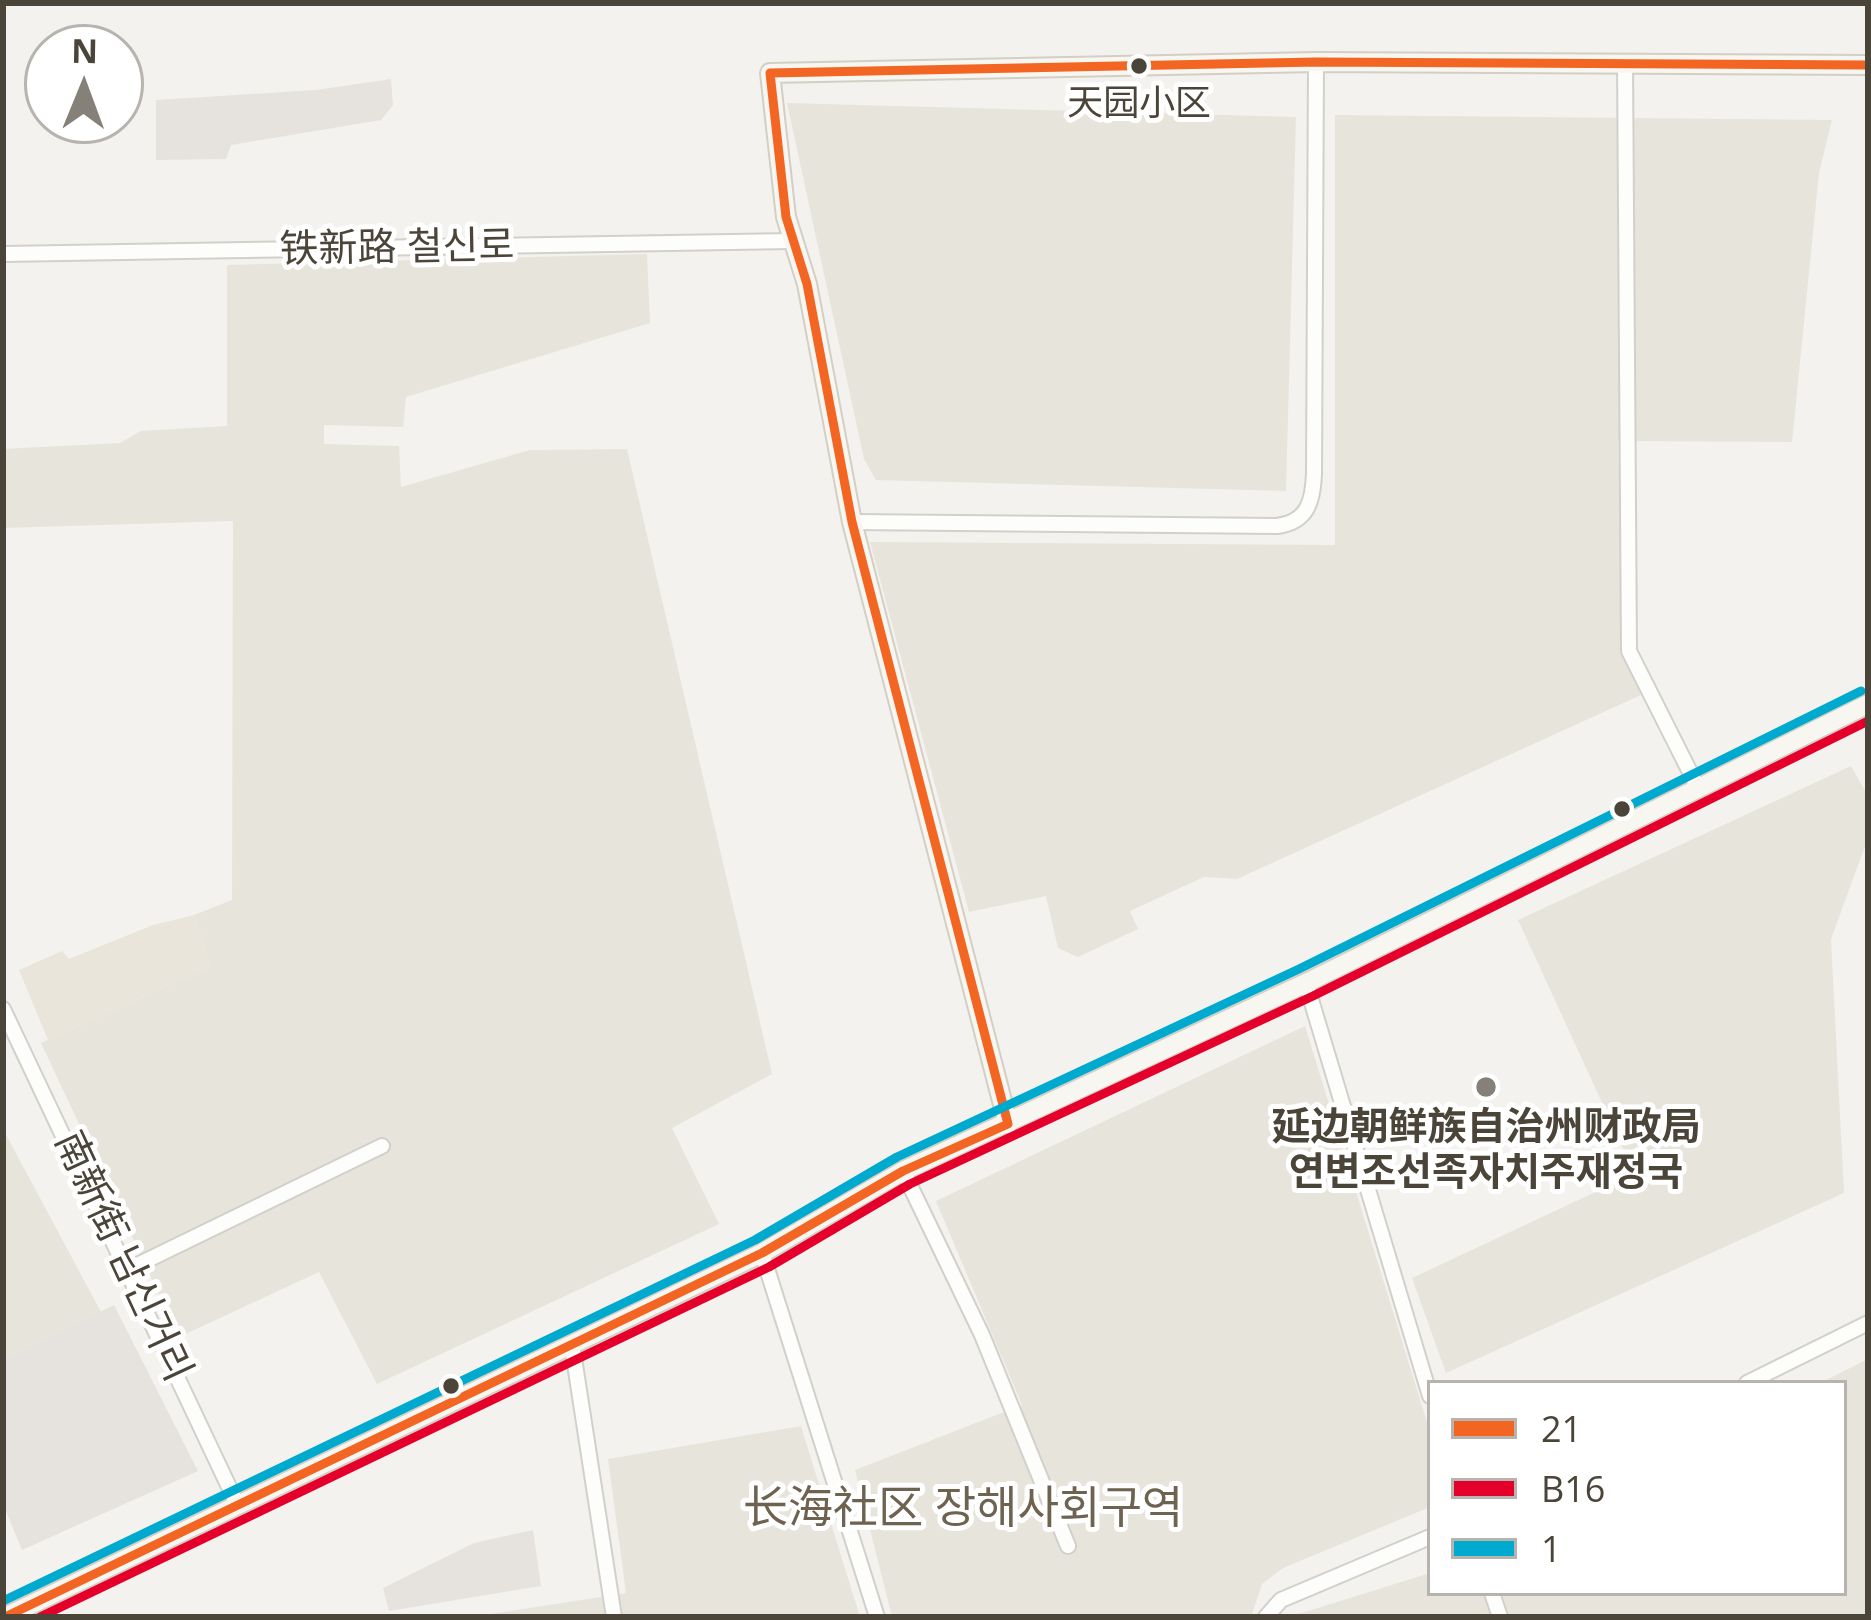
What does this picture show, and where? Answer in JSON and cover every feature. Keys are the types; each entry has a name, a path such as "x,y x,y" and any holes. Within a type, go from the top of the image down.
{"street":[{"path":"852,522 1277,526 1300,518 1313,493 1316,62"},
{"path":"1008,1124 852,522 807,284 791,241 770,74 1316,62 1868,65"},
{"path":"1625,63 1629,651 1697,786"},
{"name":"铁新路 철신로","path":"3,254 791,241"},
{"path":"5,1617 762,1252 903,1171 1306,983 1868,704"},
{"path":"1306,983 1427,1386"},
{"name":"南新街 남신거리","path":"3,1009 130,1268 238,1506"},
{"path":"130,1268 382,1146"},
{"path":"903,1171 982,1335 1068,1546"},
{"path":"762,1252 878,1617"},
{"path":"1753,1380 1868,1323"},
{"path":"572,1345 614,1617"},
{"path":"1266,1617 1281,1600 1427,1538"}],"shaded area":[{"path":"391,79 393,105 381,120 231,145 226,159 156,160 156,100 316,90"},
{"name":"天园小区","path":"787,103 1296,117 1286,491 876,480 864,459"},
{"path":"1335,115 1832,120 1819,173 1792,442 1618,441 1623,651 1641,695 1237,879 1204,877 1130,911 1138,929 1078,957 1058,948 1046,896 969,912 870,542 1335,545"},
{"path":"647,254 650,323 406,397 403,427 324,425 324,444 399,446 401,487 530,450 627,449 772,1074 672,1128 719,1224 377,1384 319,1272 179,1337 41,1043 210,966 194,915 232,900 233,521 3,528 3,449 120,443 141,431 227,426 227,265"},
{"path":"1851,766 1868,796 1868,838 1831,939 1844,1193 1446,1373 1412,1278 1619,1181 1628,1159 1518,920"},
{"path":"194,915 210,966 48,1040 19,970 62,951 69,959 153,925"},
{"path":"1305,1026 1427,1422 1427,1508 1283,1568 1262,1584 1251,1617 892,1617 855,1470 1022,1405 936,1201"},
{"path":"3,1129 101,1312 3,1359"},
{"path":"114,1305 198,1471 22,1550 3,1504 3,1359"},
{"path":"1868,1359 1868,1617 1289,1617 1427,1574 1427,1596 1847,1596 1847,1380 1826,1380"},
{"path":"801,1426 860,1617 472,1617 626,1593 608,1459"},
{"path":"533,1530 541,1586 389,1611 383,1588 474,1543"}],"transit line":[{"name":"21","path":"770,73 1316,62 1868,65"},
{"name":"21","path":"770,73 786,217 807,284 852,522 1008,1124"},
{"name":"1","path":"3,1601 755,1240 897,1157 1299,969 1861,691"},
{"name":"B16","path":"40,1617 769,1267 910,1184 1313,996 1868,721"},
{"name":"21","path":"5,1617 762,1253 903,1171 1008,1124"}],"place":[{"name":"天园小区","path":"1139,66"},
{"name":"延边朝鲜族自治州财政局 연변조선족자치주재정국","path":"1486,1087"}],"district":[{"name":"长海社区 장해사회구역","path":"963,1510"}]}
